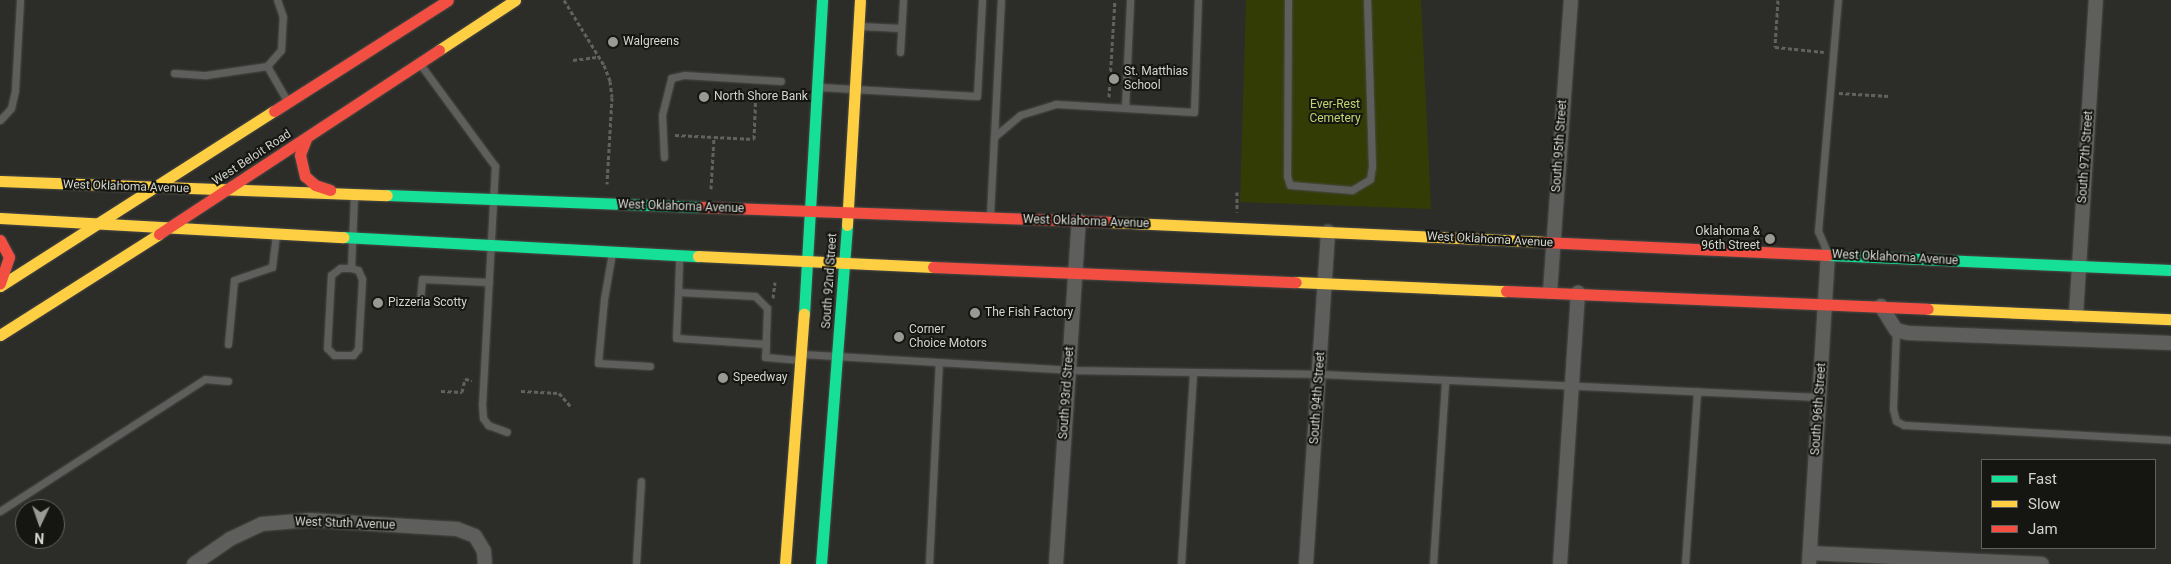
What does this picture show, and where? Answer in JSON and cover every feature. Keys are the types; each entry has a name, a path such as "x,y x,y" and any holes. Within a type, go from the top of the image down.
{"main road":[{"path":"0,284 448,0"},
{"name":"West Beloit Road","path":"0,334 228,190 515,0"},
{"name":"South 92nd Street","path":"785,564 808,262 808,211 822,0"},
{"name":"South 92nd Street","path":"822,564 845,263 860,0"},
{"path":"306,139 300,155 309,181 322,188 354,195"},
{"name":"West Oklahoma Avenue","path":"0,182 151,189 228,190 1079,221 2171,270"},
{"path":"0,218 172,225 808,262 2171,319"},
{"path":"0,240 9,257 0,284"}],"street":[{"name":"South 95th Street","path":"1550,292 1571,0"},
{"name":"South 97th Street","path":"2076,315 2096,0"},
{"name":"South 93rd Street","path":"1056,564 1079,221"},
{"name":"South 94th Street","path":"1306,564 1328,232"},
{"name":"South 96th Street","path":"1810,558 1828,255"},
{"path":"1560,564 1578,293"},
{"path":"1881,306 1896,330 1908,334 2171,343"},
{"name":"West Stuth Avenue","path":"194,564 230,539 262,524 310,520 457,529 475,536 484,551 485,564"},
{"path":"1810,558 2042,564"}],"lane":[{"path":"0,120 11,108 20,0"},
{"path":"174,73 206,75 267,66 281,50 283,17 277,0"},
{"path":"900,52 903,0"},
{"path":"816,86 856,91 977,96 982,0"},
{"path":"990,218 1001,0"},
{"path":"1125,108 1130,0"},
{"path":"994,137 1020,115 1056,104 1194,112 1198,0"},
{"path":"1288,0 1290,185 1298,188 1352,190 1370,179 1372,167 1367,0"},
{"path":"1828,255 1818,231 1828,92 1838,0"},
{"path":"859,26 901,28"},
{"path":"420,64 495,166 483,418 495,430 507,432"},
{"path":"267,66 288,102"},
{"path":"664,157 662,115 671,78 684,75 781,81"},
{"path":"351,268 354,195"},
{"path":"228,344 234,280 272,267 276,231"},
{"path":"613,251 604,299 598,363 650,366"},
{"path":"680,254 676,338 766,344"},
{"path":"340,268 351,268 358,270 362,280 358,349 353,355 334,355 327,348 331,275 340,268"},
{"path":"420,301 422,279 489,282"},
{"path":"678,292 755,296 767,308 765,357 838,357 1069,370 1319,374 1445,382 1820,397"},
{"path":"1896,330 1893,409 1896,421 1904,425 2171,440"},
{"path":"929,564 939,362"},
{"path":"1181,564 1193,372"},
{"path":"0,511 205,379 228,381"},
{"path":"1433,564 1445,382"},
{"path":"1685,564 1697,391"},
{"path":"636,564 641,481"}],"path":[{"path":"564,0 599,57 610,81 612,97 606,184"},
{"path":"1108,108 1115,0"},
{"path":"1778,0 1775,47 1832,53"},
{"path":"573,60 599,57"},
{"path":"675,135 754,139 757,79"},
{"path":"1828,92 1889,96"},
{"path":"711,189 714,137"},
{"path":"1237,192 1237,217"},
{"path":"441,391 462,392 465,379"},
{"path":"521,391 559,393 571,407"}],"green space":[{"name":"Ever-Rest Cemetery","path":"1246,0 1421,0 1431,209 1240,202"}],"traffic: fast":[{"path":"804,314 822,0"},
{"path":"387,195 701,207"},
{"path":"821,564 847,225"},
{"path":"343,237 698,256"},
{"path":"1828,255 2171,270"}],"traffic: slow":[{"path":"439,50 515,0"},
{"path":"847,225 860,0"},
{"path":"0,286 274,111"},
{"path":"0,181 387,195"},
{"path":"0,218 343,237"},
{"path":"1108,222 1542,242"},
{"path":"0,335 159,234"},
{"path":"698,256 933,267"},
{"path":"1296,282 1506,291"},
{"path":"1928,309 2171,319"},
{"path":"785,564 804,314"}],"traffic: jam":[{"path":"274,111 448,0"},
{"path":"159,234 439,50"},
{"path":"306,139 300,155 305,176 315,185 330,190"},
{"path":"701,207 1108,222"},
{"path":"0,240 9,257 0,283"},
{"path":"1542,242 1828,255"},
{"path":"933,267 1296,282"},
{"path":"1506,291 1928,309"}],"place":[{"name":"Walgreens","path":"613,42"},
{"name":"St. Matthias School","path":"1114,79"},
{"name":"North Shore Bank","path":"704,97"},
{"name":"Oklahoma & 96th Street","path":"1770,239"},
{"name":"Pizzeria Scotty","path":"378,303"},
{"name":"The Fish Factory","path":"975,313"},
{"name":"Corner Choice Motors","path":"899,337"},
{"name":"Speedway","path":"723,378"}]}
